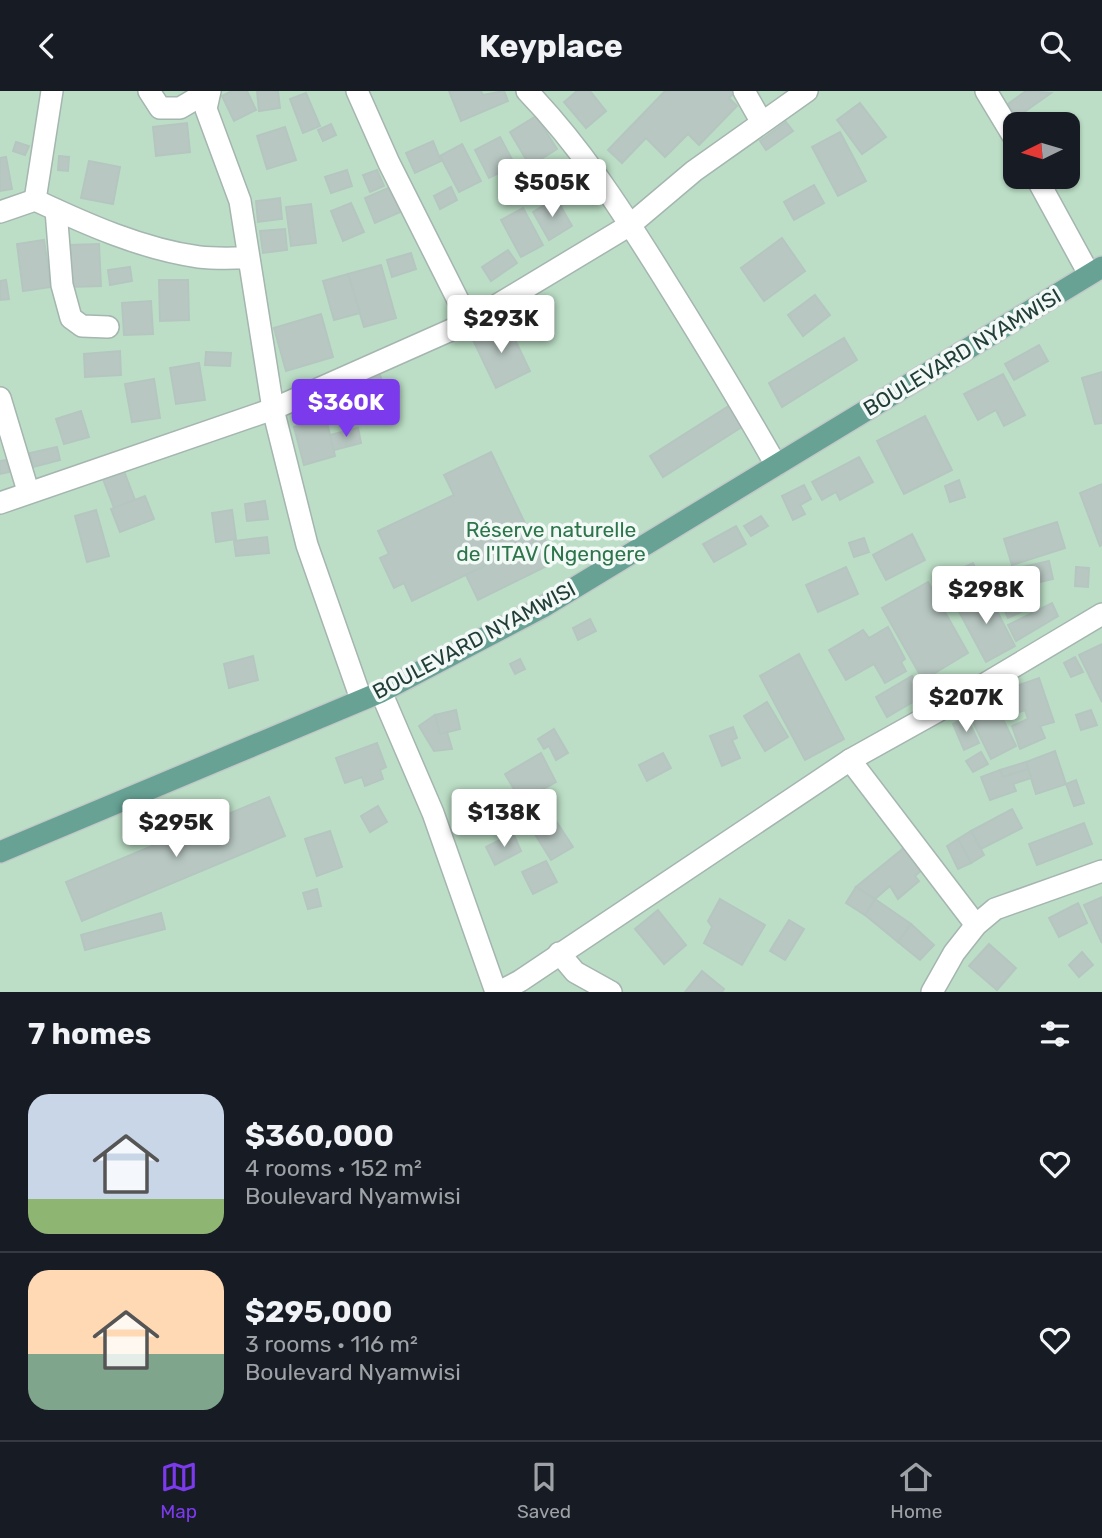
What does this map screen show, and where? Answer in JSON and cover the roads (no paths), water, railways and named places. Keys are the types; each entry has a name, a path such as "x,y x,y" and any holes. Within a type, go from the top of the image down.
{"main road":[{"name":"BOULEVARD NYAMWISI","path":"0,852 381,692 543,607 1096,271"}],"street":[{"path":"35,200 52,91"},
{"path":"149,91 160,109 180,108 210,91"},
{"path":"210,91 206,109 240,201 273,409 307,545 361,699"},
{"path":"357,91 389,163 469,322"},
{"path":"744,91 761,121"},
{"path":"0,503 28,491 273,409 469,322 630,225 694,171 807,91"},
{"path":"986,91 1003,119"},
{"path":"540,95 603,182 718,364 776,465"},
{"path":"1044,189 1096,271"},
{"path":"0,212 35,200 157,247 200,257 248,258"},
{"path":"56,210 62,285 71,318 82,326 107,327"},
{"path":"0,398 28,491"},
{"path":"381,692 433,813 497,992 850,759 962,697 1102,614"},
{"path":"850,759 976,925"},
{"path":"932,992 954,953 976,925 995,909 1102,871"},
{"path":"559,953 576,972 611,992"}],"park label":[{"name":"Réserve naturelle de l'ITAV (Ngengere","path":"551,541"}]}
